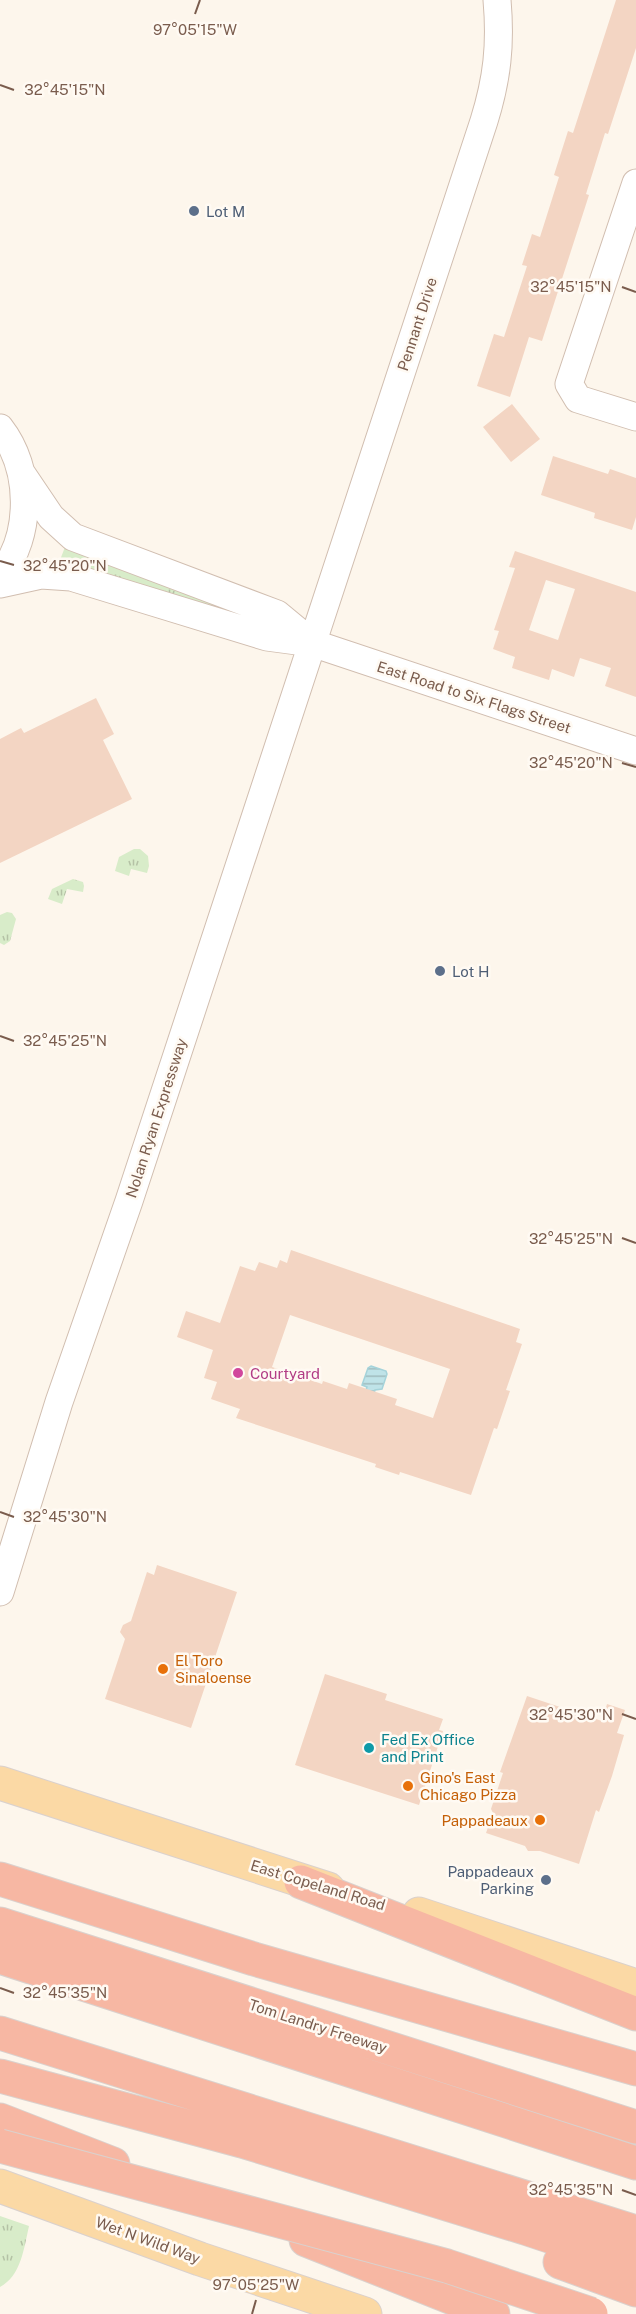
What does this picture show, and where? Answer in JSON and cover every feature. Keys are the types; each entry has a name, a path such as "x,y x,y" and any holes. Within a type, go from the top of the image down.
{"highway":[{"path":"0,1879 254,1959 636,2069"},
{"path":"301,1882 636,2014"},
{"name":"Tom Landry Freeway","path":"0,1924 636,2127"},
{"path":"0,1957 636,2163"},
{"path":"0,2033 636,2232"},
{"path":"0,2076 242,2142 525,2228 636,2265"},
{"path":"0,2120 493,2314"},
{"path":"242,2142 363,2198 517,2247 636,2290"},
{"path":"0,2146 447,2266 591,2314"}],"main road":[{"name":"East Copeland Road","path":"0,1783 301,1882 427,1916 636,1986"},
{"name":"Wet N Wild Way","path":"0,2186 200,2259 365,2314"}],"street":[{"name":"Pennant Drive","path":"312,643 490,103 499,54 497,0"},
{"path":"636,183 569,384 578,399 636,417"},
{"path":"0,428 15,454 22,474 24,512 15,552 0,576"},
{"name":"East Road to Six Flags Street","path":"22,474 51,517 73,537 277,614 312,643"},
{"name":"East Road to Six Flags Street","path":"0,584 41,575 71,577 267,638 312,643 636,751"},
{"name":"Nolan Ryan Expressway","path":"0,1592 59,1402 129,1201 312,643"}],"green space":[{"path":"65,547 228,610 214,608 60,560"},
{"path":"134,849 140,849 148,856 147,873 131,869 129,876 115,871 119,857"},
{"path":"73,879 83,882 83,892 67,889 62,904 48,899 52,889"},
{"path":"7,912 12,913 16,919 10,941 4,945 0,943 0,915"},
{"path":"0,2216 29,2226 17,2269 13,2276 0,2287"}],"water":[{"path":"371,1366 386,1371 387,1374 382,1389 375,1390 374,1393 366,1390 367,1387 362,1385 368,1368"}],"building":[{"path":"616,0 636,0 636,48 608,134 605,133 586,194 589,195 542,341 529,337 510,397 477,386 494,334 504,337 527,266 522,265 532,234 540,237 559,177 554,175 568,131 573,133"},
{"path":"512,404 540,439 511,462 483,427"},
{"path":"553,456 608,474 610,469 636,478 636,517 632,530 594,518 595,513 541,495"},
{"path":"515,551 636,592 636,697 605,686 611,668 580,658 574,677 552,669 549,680 512,668 515,657 493,649 499,631 494,630 515,568 509,567","holes":["546,580 575,589 558,640 529,630"]},
{"path":"96,698 114,734 103,740 132,799 0,863 0,739 21,728 24,733"},
{"name":"Courtyard","path":"291,1250 520,1329 516,1342 522,1344 506,1390 510,1391 497,1429 494,1428 471,1495 400,1472 399,1475 375,1467 376,1464 236,1418 240,1409 211,1399 217,1382 204,1378 213,1350 177,1337 186,1311 220,1323 240,1266 255,1271 259,1262 277,1268 280,1260 287,1263","holes":["290,1315 450,1369 433,1418 395,1405 397,1399 349,1383 347,1389 323,1381 322,1384 272,1367"]},
{"name":"El Toro Sinaloense","path":"157,1565 237,1592 191,1728 105,1699 125,1639 120,1632 123,1625 131,1621 147,1572 154,1575"},
{"name":"Fed Ex Office and Print","path":"325,1674 387,1694 385,1700 443,1719 439,1730 443,1731 419,1805 295,1765"},
{"path":"527,1696 602,1721 607,1704 625,1710 617,1733 624,1735 612,1776 599,1812 596,1810 579,1864 540,1851 528,1851 525,1846 486,1833 503,1773 500,1772"}],"place":[{"name":"Lot M","path":"194,211"},
{"name":"Lot H","path":"440,971"},
{"name":"Courtyard","path":"238,1373"},
{"name":"El Toro Sinaloense","path":"163,1669"},
{"name":"Fed Ex Office and Print","path":"369,1748"},
{"name":"Gino's East Chicago Pizza","path":"408,1786"},
{"name":"Pappadeaux","path":"540,1820"},
{"name":"Pappadeaux Parking","path":"546,1880"}]}
